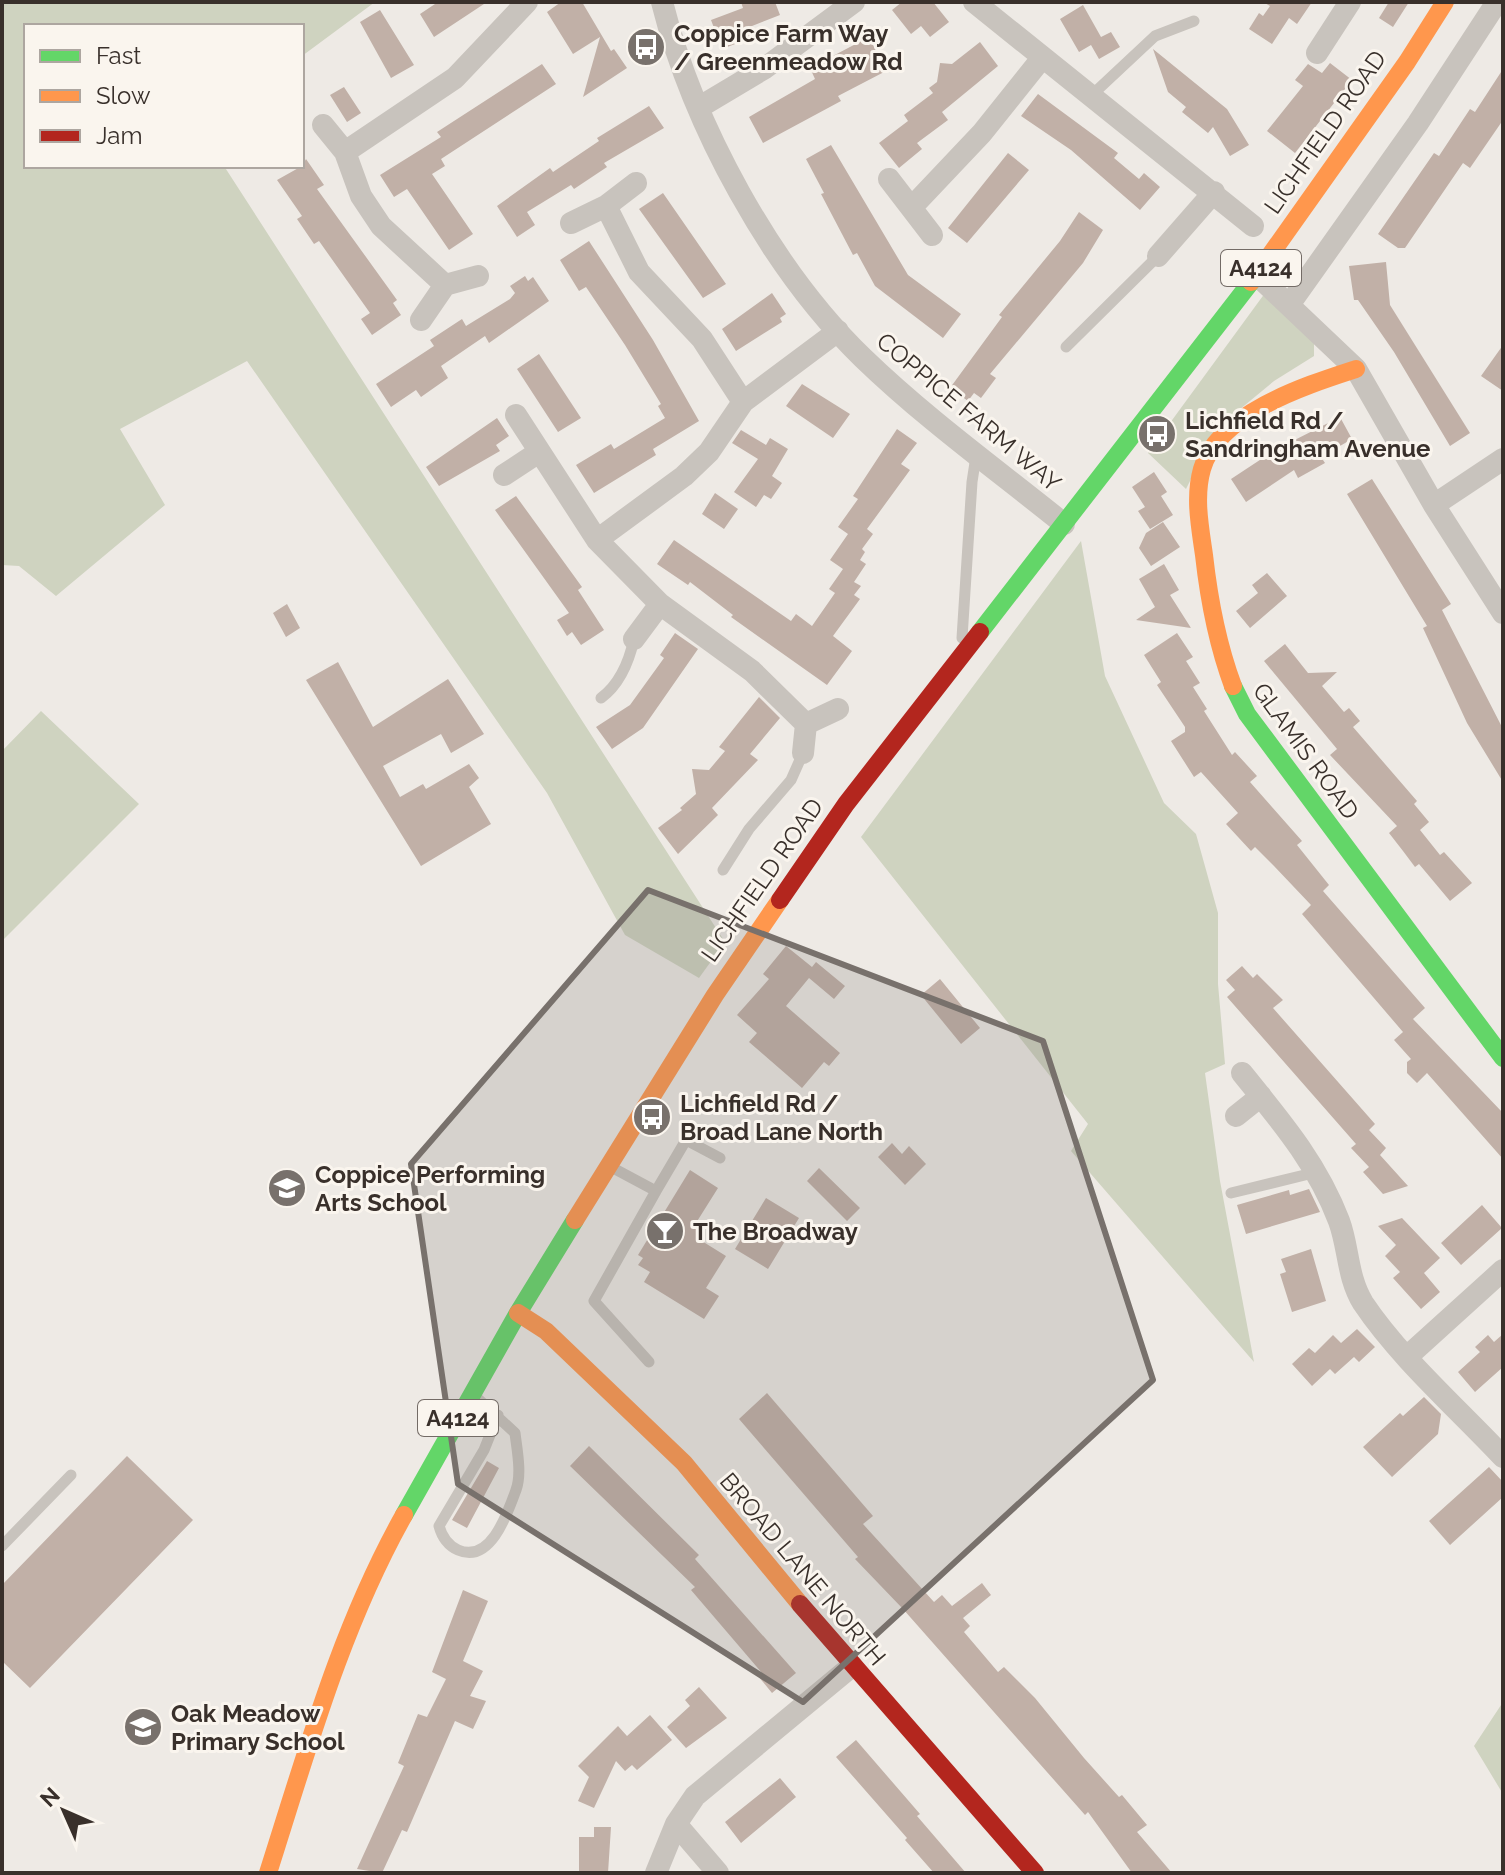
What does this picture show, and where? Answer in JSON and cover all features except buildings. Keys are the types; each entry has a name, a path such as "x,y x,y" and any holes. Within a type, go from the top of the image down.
{"main road":[{"name":"LICHFIELD ROAD","path":"268,1873 360,1600 376,1564 518,1313 609,1165 795,874 961,654 1257,275 1407,62 1445,2"},
{"name":"GLAMIS ROAD","path":"1356,369 1298,387 1232,428 1216,443 1204,462 1198,485 1198,509 1219,653 1227,680 1247,714 1503,1058"},
{"name":"BROAD LANE NORTH","path":"518,1313 546,1331 684,1463 852,1666 1035,1873"}],"street":[{"path":"345,152 455,78 527,2"},
{"name":"COPPICE FARM WAY","path":"662,2 671,38 698,108 760,224 838,331 891,384 1064,524"},
{"path":"698,108 765,68 854,2"},
{"path":"974,2 1042,58 1093,94 1253,226"},
{"path":"1317,53 1350,2"},
{"path":"1289,305 1418,123 1497,2"},
{"path":"912,207 982,133 1042,58"},
{"path":"323,125 345,152 361,196 381,226 445,285"},
{"path":"889,179 932,235"},
{"path":"571,223 606,206 636,183"},
{"path":"1158,256 1214,192"},
{"path":"606,206 639,272 702,339 743,402"},
{"path":"1257,275 1356,369 1434,505 1503,613"},
{"path":"421,320 445,285 478,276"},
{"path":"597,540 684,476 709,452 743,402 838,331"},
{"path":"516,415 597,540 660,604 752,671 806,724"},
{"path":"504,475 539,452"},
{"path":"1434,505 1503,459"},
{"path":"634,639 660,604"},
{"path":"806,724 838,709"},
{"path":"803,753 806,724"},
{"path":"1242,1073 1317,1171 1340,1224 1347,1265 1362,1301 1408,1356 1503,1457"},
{"path":"1236,1116 1261,1096"},
{"path":"1408,1356 1503,1270"},
{"path":"656,1873 676,1824 695,1796 852,1666"},
{"path":"676,1824 718,1873"}],"lane":[{"path":"1093,94 1155,36 1194,21"},
{"path":"1066,347 1158,256"},
{"path":"961,654 972,482 977,453"},
{"path":"601,698 613,689 624,670 634,639"},
{"path":"723,870 749,829 791,780 803,753"},
{"path":"649,1362 594,1301 686,1140 720,1158"},
{"path":"609,1165 656,1191"},
{"path":"1231,1193 1317,1171"},
{"path":"471,1394 498,1415 515,1433 518,1487 490,1544 480,1553 467,1554 453,1548 442,1538 439,1526 484,1450 498,1415"},
{"path":"2,1546 71,1475"}],"highlighted area":[{"path":"648,890 1043,1041 1153,1380 803,1702 458,1484 411,1164"}],"green space":[{"path":"2,2 375,2 304,55 304,24 24,24 24,168 225,168 725,942 699,978 625,935 547,793 247,361 120,429 165,505 56,596 19,566 2,565"},
{"path":"1265,293 1314,343 1314,356 1274,381 1216,429 1186,489 1148,453"},
{"path":"1081,541 1105,676 1164,803 1196,834 1218,913 1218,984 1225,1064 1205,1073 1220,1181 1254,1362 1071,1151 1088,1124 861,837"},
{"path":"41,711 139,804 2,941 2,751"},
{"path":"1503,1702 1503,1794 1474,1746"}],"traffic: fast":[{"path":"980,632 1251,282"},
{"path":"1233,686 1247,714 1503,1058"},
{"path":"404,1515 518,1313 575,1220"}],"traffic: slow":[{"path":"1251,282 1407,62 1445,2"},
{"path":"1233,686 1218,638 1208,588 1198,512 1202,469 1211,449 1245,417 1290,393 1356,369"},
{"path":"575,1220 715,995 780,900"},
{"path":"518,1313 546,1331 684,1463 800,1604"},
{"path":"268,1873 344,1645 404,1515"}],"traffic: jam":[{"path":"780,900 846,804 980,632"},
{"path":"800,1604 1035,1873"}],"place":[{"name":"Coppice Farm Way / Greenmeadow Rd","path":"646,47"},
{"name":"Lichfield Rd / Sandringham Avenue","path":"1157,434"},
{"name":"Lichfield Rd / Broad Lane North","path":"652,1117"},
{"name":"Coppice Performing Arts School","path":"287,1188"},
{"name":"The Broadway","path":"665,1231"},
{"name":"Oak Meadow Primary School","path":"143,1727"}]}
